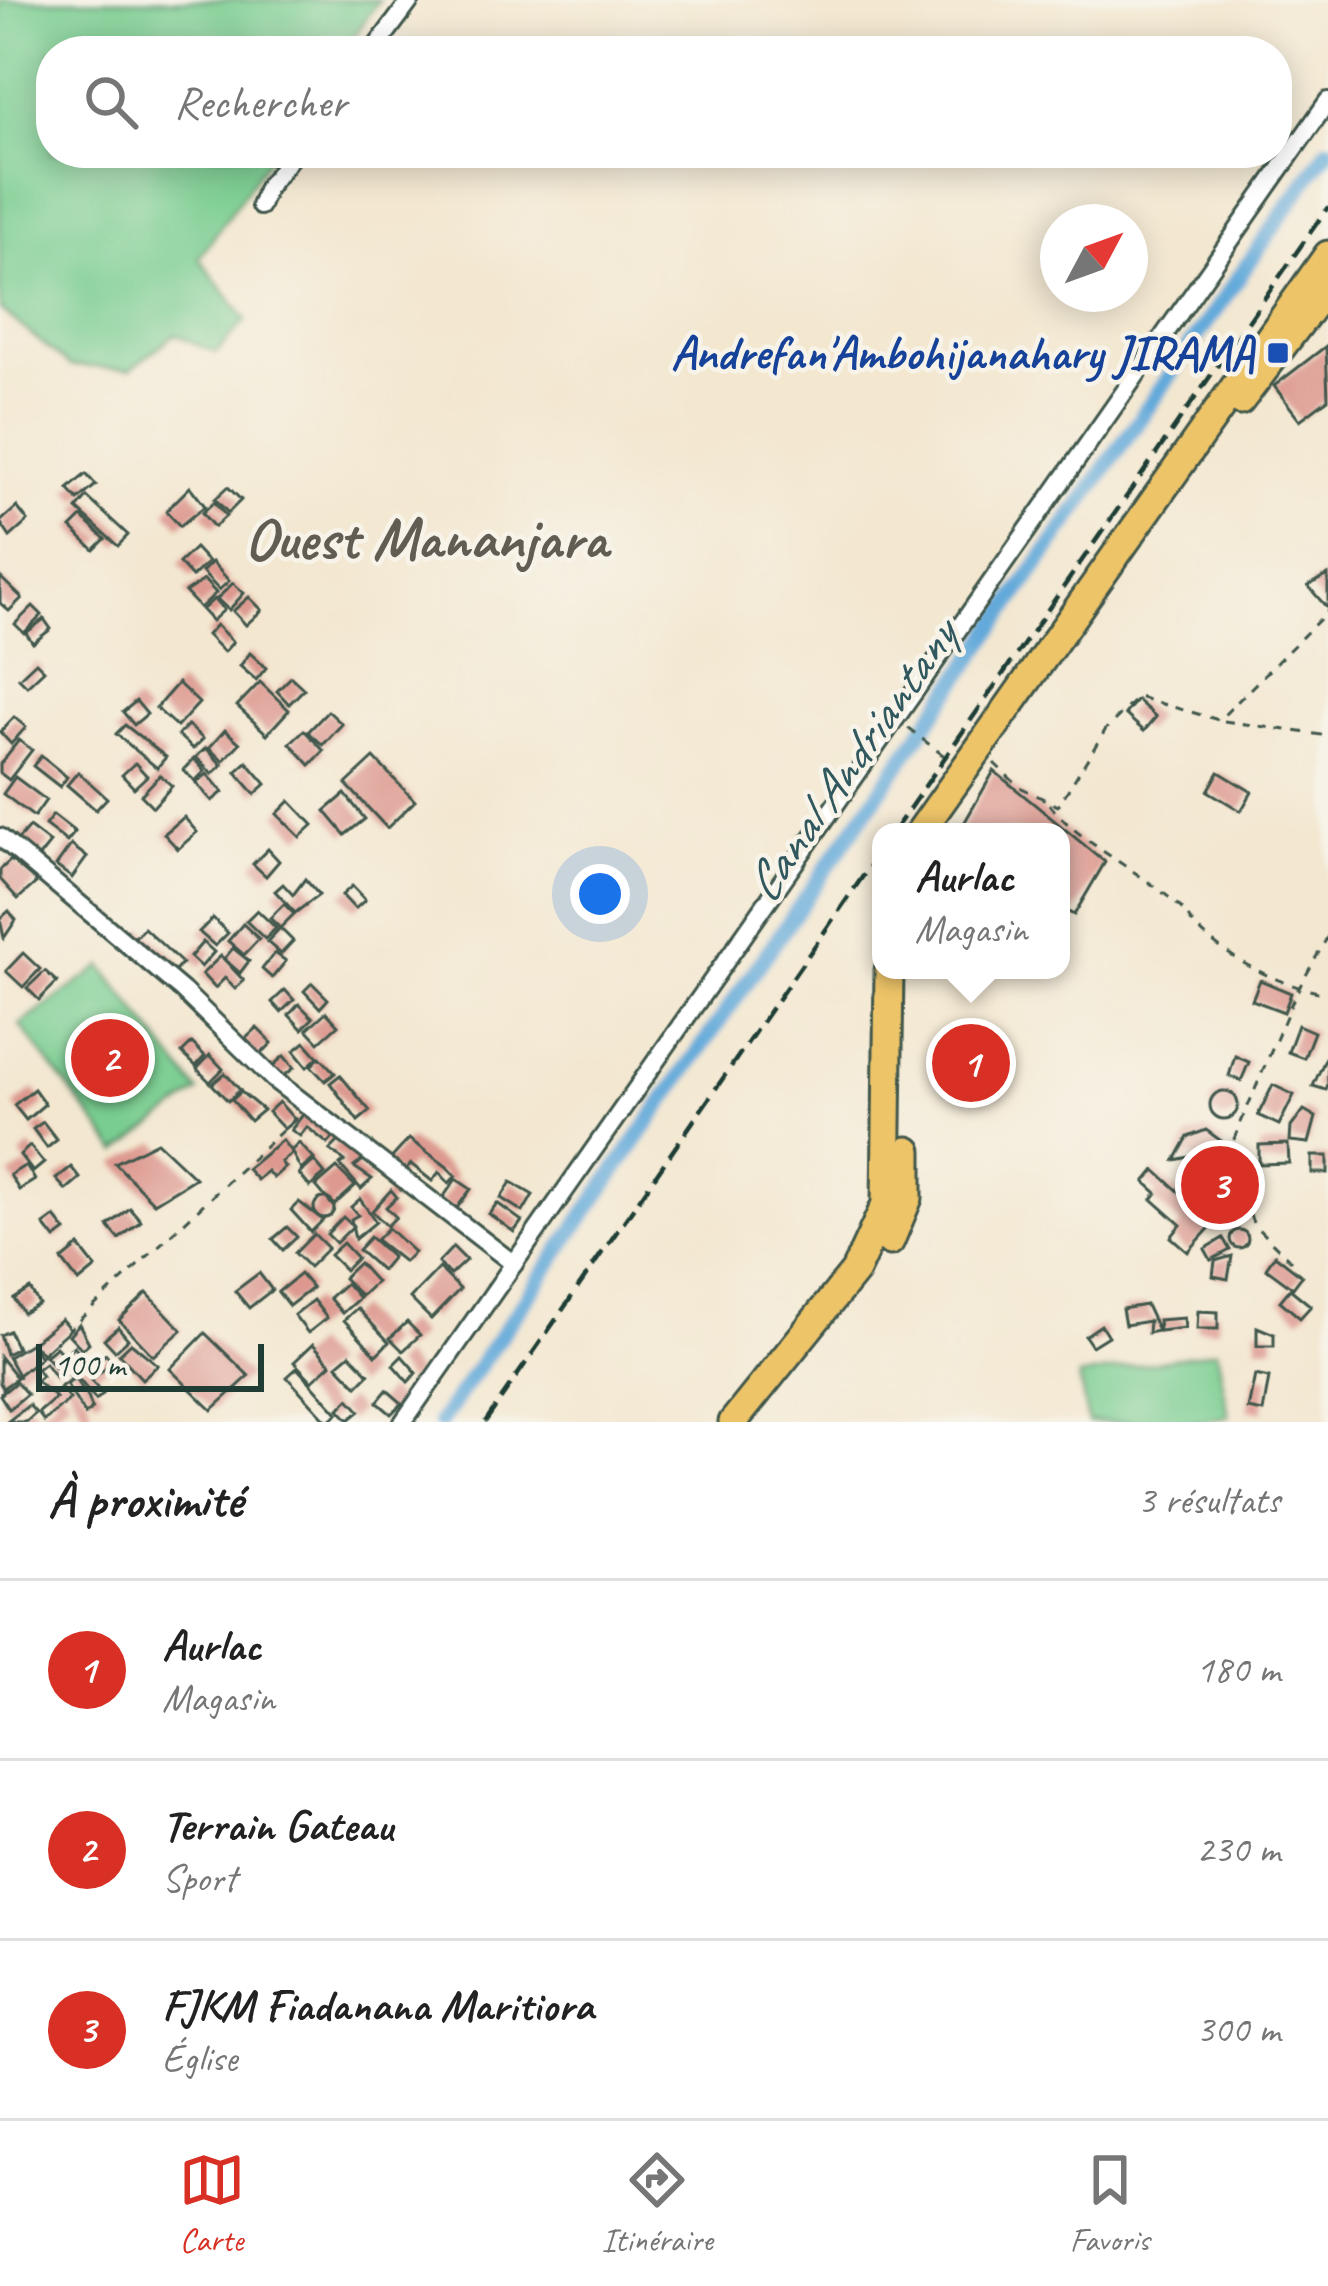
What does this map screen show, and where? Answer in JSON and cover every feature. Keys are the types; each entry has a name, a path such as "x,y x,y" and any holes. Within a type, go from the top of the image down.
{"main road":[{"path":"944,823 977,763 1328,255"},
{"path":"927,823 977,763 1328,286"},
{"path":"733,1422 855,1271 886,1204 890,979"},
{"path":"757,1422 879,1269 908,1198 906,979"}],"street":[{"path":"384,36 411,0"},
{"path":"1292,152 1328,101"},
{"path":"260,206 282,168"},
{"path":"403,1422 1281,168"},
{"path":"0,837 72,894 307,1105 514,1264"}],"path":[{"path":"1220,720 1328,611"},
{"path":"906,726 1058,806 1088,755 1138,697 1220,720 1328,736"},
{"path":"1048,802 1118,864 1183,908 1193,926 1230,956 1299,989 1328,994"},
{"path":"1291,1262 1254,1225 1226,1158 1299,989 1328,936"},
{"path":"0,1394 288,1129 307,1105"}],"green space":[{"path":"0,0 379,0 354,36 36,36 36,168 262,168 199,258 246,320 216,353 175,334 131,369 70,366 0,309"},
{"path":"102,966 199,1092 118,1152 20,1025"},
{"path":"1217,1350 1229,1416 1198,1422 1088,1422 1079,1377"}],"building":[{"path":"1326,346 1328,399 1300,420 1274,386"},
{"path":"86,474 96,485 78,500 68,489"},
{"path":"190,487 205,506 180,526 166,511"},
{"path":"228,487 241,500 228,513 215,499"},
{"path":"87,497 128,535 118,546 77,509"},
{"path":"214,502 226,516 214,527 202,513"},
{"path":"17,507 28,521 10,537 0,522"},
{"path":"82,517 105,539 94,550 71,528"},
{"path":"195,548 208,562 192,577 179,563"},
{"path":"212,562 229,581 219,590 202,572"},
{"path":"1328,575 1328,609 1308,586"},
{"path":"0,577 22,598 9,611 0,603"},
{"path":"204,580 216,593 200,608 185,592"},
{"path":"233,583 244,593 229,610 217,599"},
{"path":"249,597 262,610 246,625 233,611"},
{"path":"214,599 224,610 212,621 202,610"},
{"path":"33,606 42,615 24,633 15,624"},
{"path":"44,619 51,629 33,643 26,633"},
{"path":"216,625 233,642 224,652 207,635"},
{"path":"250,653 266,668 256,680 240,666"},
{"path":"36,662 44,670 27,686 19,678"},
{"path":"291,677 304,689 289,704 277,691"},
{"path":"260,682 289,710 267,734 237,706"},
{"path":"178,683 199,703 177,727 156,708"},
{"path":"1137,700 1156,717 1144,731 1125,714"},
{"path":"136,701 147,714 134,725 123,712"},
{"path":"328,711 342,724 323,745 308,732"},
{"path":"14,717 26,727 11,744 0,732"},
{"path":"125,725 166,757 157,768 116,734"},
{"path":"188,725 203,739 193,749 178,735"},
{"path":"225,730 240,743 223,761 209,748"},
{"path":"304,730 324,751 310,765 290,743"},
{"path":"19,740 32,750 9,780 0,773 0,764"},
{"path":"206,748 222,765 212,774 196,757"},
{"path":"41,756 67,777 60,787 33,766"},
{"path":"374,758 415,801 387,828 346,784"},
{"path":"194,759 205,771 195,781 183,770"},
{"path":"247,762 266,784 255,794 236,772"},
{"path":"135,763 147,776 134,788 122,775"},
{"path":"994,771 1057,823 964,823"},
{"path":"78,772 107,798 96,810 67,785"},
{"path":"1219,772 1252,792 1241,811 1208,791"},
{"path":"207,774 223,792 212,801 196,783"},
{"path":"160,775 172,786 153,807 141,795"},
{"path":"15,777 46,800 34,817 3,794"},
{"path":"345,794 365,819 345,835 325,811"},
{"path":"290,801 313,825 300,837 277,814"},
{"path":"53,815 75,832 67,842 45,825"},
{"path":"184,817 197,832 178,849 164,834"},
{"path":"29,827 50,843 35,862 16,842"},
{"path":"1070,833 1105,862 1074,915 1070,913"},
{"path":"71,845 87,857 72,878 56,866"},
{"path":"268,849 279,861 266,876 253,864"},
{"path":"11,860 37,882 18,899 0,879 0,870"},
{"path":"305,879 319,895 295,913 275,891 283,884 293,895"},
{"path":"352,886 365,900 355,909 342,895"},
{"path":"284,904 294,914 280,928 270,918"},
{"path":"257,910 276,928 265,939 246,921"},
{"path":"9,911 16,920 4,938 0,919"},
{"path":"213,918 228,933 215,946 199,932"},
{"path":"243,924 259,939 244,955 228,941"},
{"path":"144,928 182,963 170,977 131,941"},
{"path":"280,928 293,941 281,954 267,942"},
{"path":"203,942 214,952 201,967 190,957"},
{"path":"233,948 249,961 240,973 224,959"},
{"path":"23,953 40,969 23,987 6,971"},
{"path":"275,953 286,961 272,978 262,969"},
{"path":"221,956 244,981 235,989 225,978 215,988 202,974"},
{"path":"45,971 57,982 39,1000 27,988"},
{"path":"1260,980 1291,993 1284,1012 1252,1000"},
{"path":"312,983 328,999 320,1008 304,991"},
{"path":"285,990 294,1000 281,1012 272,1002"},
{"path":"299,1004 313,1018 302,1029 289,1015"},
{"path":"326,1012 338,1025 319,1042 307,1029"},
{"path":"1298,1025 1314,1032 1304,1058 1288,1052"},
{"path":"257,1028 272,1043 257,1058 242,1042"},
{"path":"305,1042 318,1057 307,1067 294,1051"},
{"path":"192,1043 205,1056 196,1066 182,1053"},
{"path":"210,1055 223,1069 210,1082 197,1069"},
{"path":"1327,1055 1328,1084 1326,1090 1313,1086"},
{"path":"284,1056 294,1068 280,1079 270,1068"},
{"path":"1235,1056 1249,1062 1241,1081 1229,1076"},
{"path":"320,1057 335,1073 325,1081 311,1066"},
{"path":"225,1073 240,1090 228,1101 212,1084"},
{"path":"340,1075 370,1111 358,1121 330,1083"},
{"path":"1273,1085 1294,1095 1279,1125 1258,1115"},
{"path":"34,1089 45,1104 26,1120 14,1105"},
{"path":"1224,1091 1234,1095 1238,1105 1234,1115 1224,1119 1214,1115 1210,1105 1214,1095"},
{"path":"241,1092 263,1110 250,1121 232,1100"},
{"path":"279,1102 295,1120 284,1129 268,1112"},
{"path":"1304,1110 1316,1117 1309,1143 1290,1141 1291,1127"},
{"path":"305,1112 334,1137 328,1144 307,1127 300,1136 291,1130"},
{"path":"43,1122 57,1140 47,1148 33,1129"},
{"path":"1206,1130 1224,1143 1220,1154 1235,1187 1231,1193 1214,1192 1194,1156 1175,1160 1188,1137"},
{"path":"342,1138 363,1160 354,1167 372,1179 361,1189 340,1165 345,1161 330,1150"},
{"path":"409,1139 456,1176 449,1183 439,1172 432,1181 411,1164 400,1176 386,1164"},
{"path":"282,1140 292,1153 281,1162 285,1167 273,1178 267,1171 257,1180 247,1169"},
{"path":"157,1142 195,1178 154,1203 115,1163"},
{"path":"299,1143 314,1159 301,1170 291,1151"},
{"path":"1288,1144 1289,1163 1259,1164 1259,1145"},
{"path":"30,1146 44,1163 33,1172 20,1155"},
{"path":"1312,1156 1328,1156 1328,1173 1312,1173"},
{"path":"314,1161 325,1174 310,1187 299,1174"},
{"path":"26,1165 35,1180 19,1190 10,1175"},
{"path":"71,1167 80,1178 66,1190 56,1179"},
{"path":"337,1168 355,1186 333,1206 316,1186"},
{"path":"1155,1170 1214,1223 1188,1252 1171,1237 1181,1225 1152,1199 1157,1193 1145,1182"},
{"path":"456,1179 471,1189 454,1212 440,1202"},
{"path":"511,1182 533,1195 523,1212 501,1198"},
{"path":"391,1190 397,1197 386,1207 396,1217 387,1226 372,1211"},
{"path":"324,1198 334,1208 324,1218 314,1208"},
{"path":"360,1199 376,1222 355,1239 351,1219 358,1215 351,1207"},
{"path":"299,1202 323,1220 311,1232 291,1210"},
{"path":"497,1203 522,1221 514,1232 489,1214"},
{"path":"130,1208 141,1221 119,1239 108,1226"},
{"path":"55,1217 66,1231 55,1239 44,1225"},
{"path":"343,1217 353,1226 336,1243 327,1234"},
{"path":"287,1227 297,1237 283,1250 273,1239"},
{"path":"388,1228 414,1252 404,1262 376,1240"},
{"path":"1239,1230 1248,1239 1239,1248 1230,1239"},
{"path":"314,1234 328,1248 309,1267 295,1253"},
{"path":"370,1237 392,1257 381,1270 358,1250"},
{"path":"1223,1238 1230,1250 1211,1260 1205,1249"},
{"path":"343,1243 357,1258 345,1270 330,1255"},
{"path":"79,1246 96,1268 79,1282 62,1260"},
{"path":"453,1247 466,1260 450,1275 438,1263"},
{"path":"1275,1255 1302,1276 1293,1288 1266,1268"},
{"path":"1232,1256 1228,1279 1213,1276 1215,1261"},
{"path":"359,1263 376,1282 361,1296 343,1278"},
{"path":"439,1268 460,1289 431,1319 410,1298"},
{"path":"259,1273 272,1290 249,1308 235,1291"},
{"path":"300,1274 312,1288 289,1306 278,1292"},
{"path":"346,1283 359,1298 342,1313 329,1298"},
{"path":"30,1289 39,1304 23,1313 14,1299"},
{"path":"1290,1289 1311,1306 1300,1318 1280,1301"},
{"path":"147,1293 182,1330 153,1356 119,1320"},
{"path":"313,1300 327,1318 308,1333 294,1315"},
{"path":"1146,1305 1158,1331 1148,1333 1149,1321 1125,1325 1122,1309"},
{"path":"357,1308 389,1342 376,1355 344,1320"},
{"path":"1198,1311 1218,1312 1218,1329 1197,1329"},
{"path":"1184,1318 1185,1328 1159,1331 1158,1320"},
{"path":"61,1319 70,1329 42,1354 32,1343"},
{"path":"407,1322 420,1335 403,1351 390,1338"},
{"path":"79,1324 89,1343 82,1349 69,1335"},
{"path":"1101,1325 1108,1336 1092,1346 1085,1336"},
{"path":"118,1327 128,1339 115,1351 104,1339"},
{"path":"1257,1327 1274,1334 1274,1346 1257,1346"},
{"path":"9,1331 17,1348 6,1354 0,1335"},
{"path":"205,1333 249,1376 212,1410 170,1369"},
{"path":"31,1343 40,1358 18,1375 8,1357"},
{"path":"131,1343 158,1365 142,1379 119,1354"},
{"path":"313,1344 331,1364 312,1381 294,1362"},
{"path":"74,1346 90,1367 106,1354 112,1362 91,1380 103,1394 96,1400 70,1369 75,1364 65,1353"},
{"path":"56,1347 68,1360 57,1369 45,1356"},
{"path":"350,1354 369,1374 357,1386 337,1365"},
{"path":"402,1356 417,1373 408,1382 393,1365"},
{"path":"0,1357 17,1378 3,1388 0,1383"},
{"path":"45,1363 55,1377 66,1370 72,1379 60,1387 70,1399 44,1421 38,1413 56,1398 36,1381 42,1376 37,1369"},
{"path":"297,1368 338,1413 328,1422 287,1377"},
{"path":"1255,1375 1269,1378 1263,1412 1248,1409"},
{"path":"74,1378 92,1409 85,1415 67,1385"},
{"path":"16,1382 27,1394 9,1409 0,1395"},
{"path":"387,1390 402,1403 391,1414 377,1402"},
{"path":"349,1399 360,1411 349,1420 339,1409"},
{"path":"29,1405 36,1413 26,1422 7,1422"}],"waterway":[{"name":"Canal Andriantany","path":"440,1422 1328,149"},
{"name":"Canal Andriantany","path":"689,1065 1328,155"}],"railway":[{"path":"899,823 1328,207"},
{"path":"485,1422 872,863"}],"place":[{"name":"Andrefan'Ambohijanahary JIRAMA","path":"1278,353"},
{"name":"Terrain Gateau","path":"110,1058"},
{"name":"Aurlac","path":"971,1063"},
{"name":"FJKM Fiadanana Maritiora","path":"1220,1185"}],"district":[{"name":"Ouest Mananjara","path":"426,538"}]}
